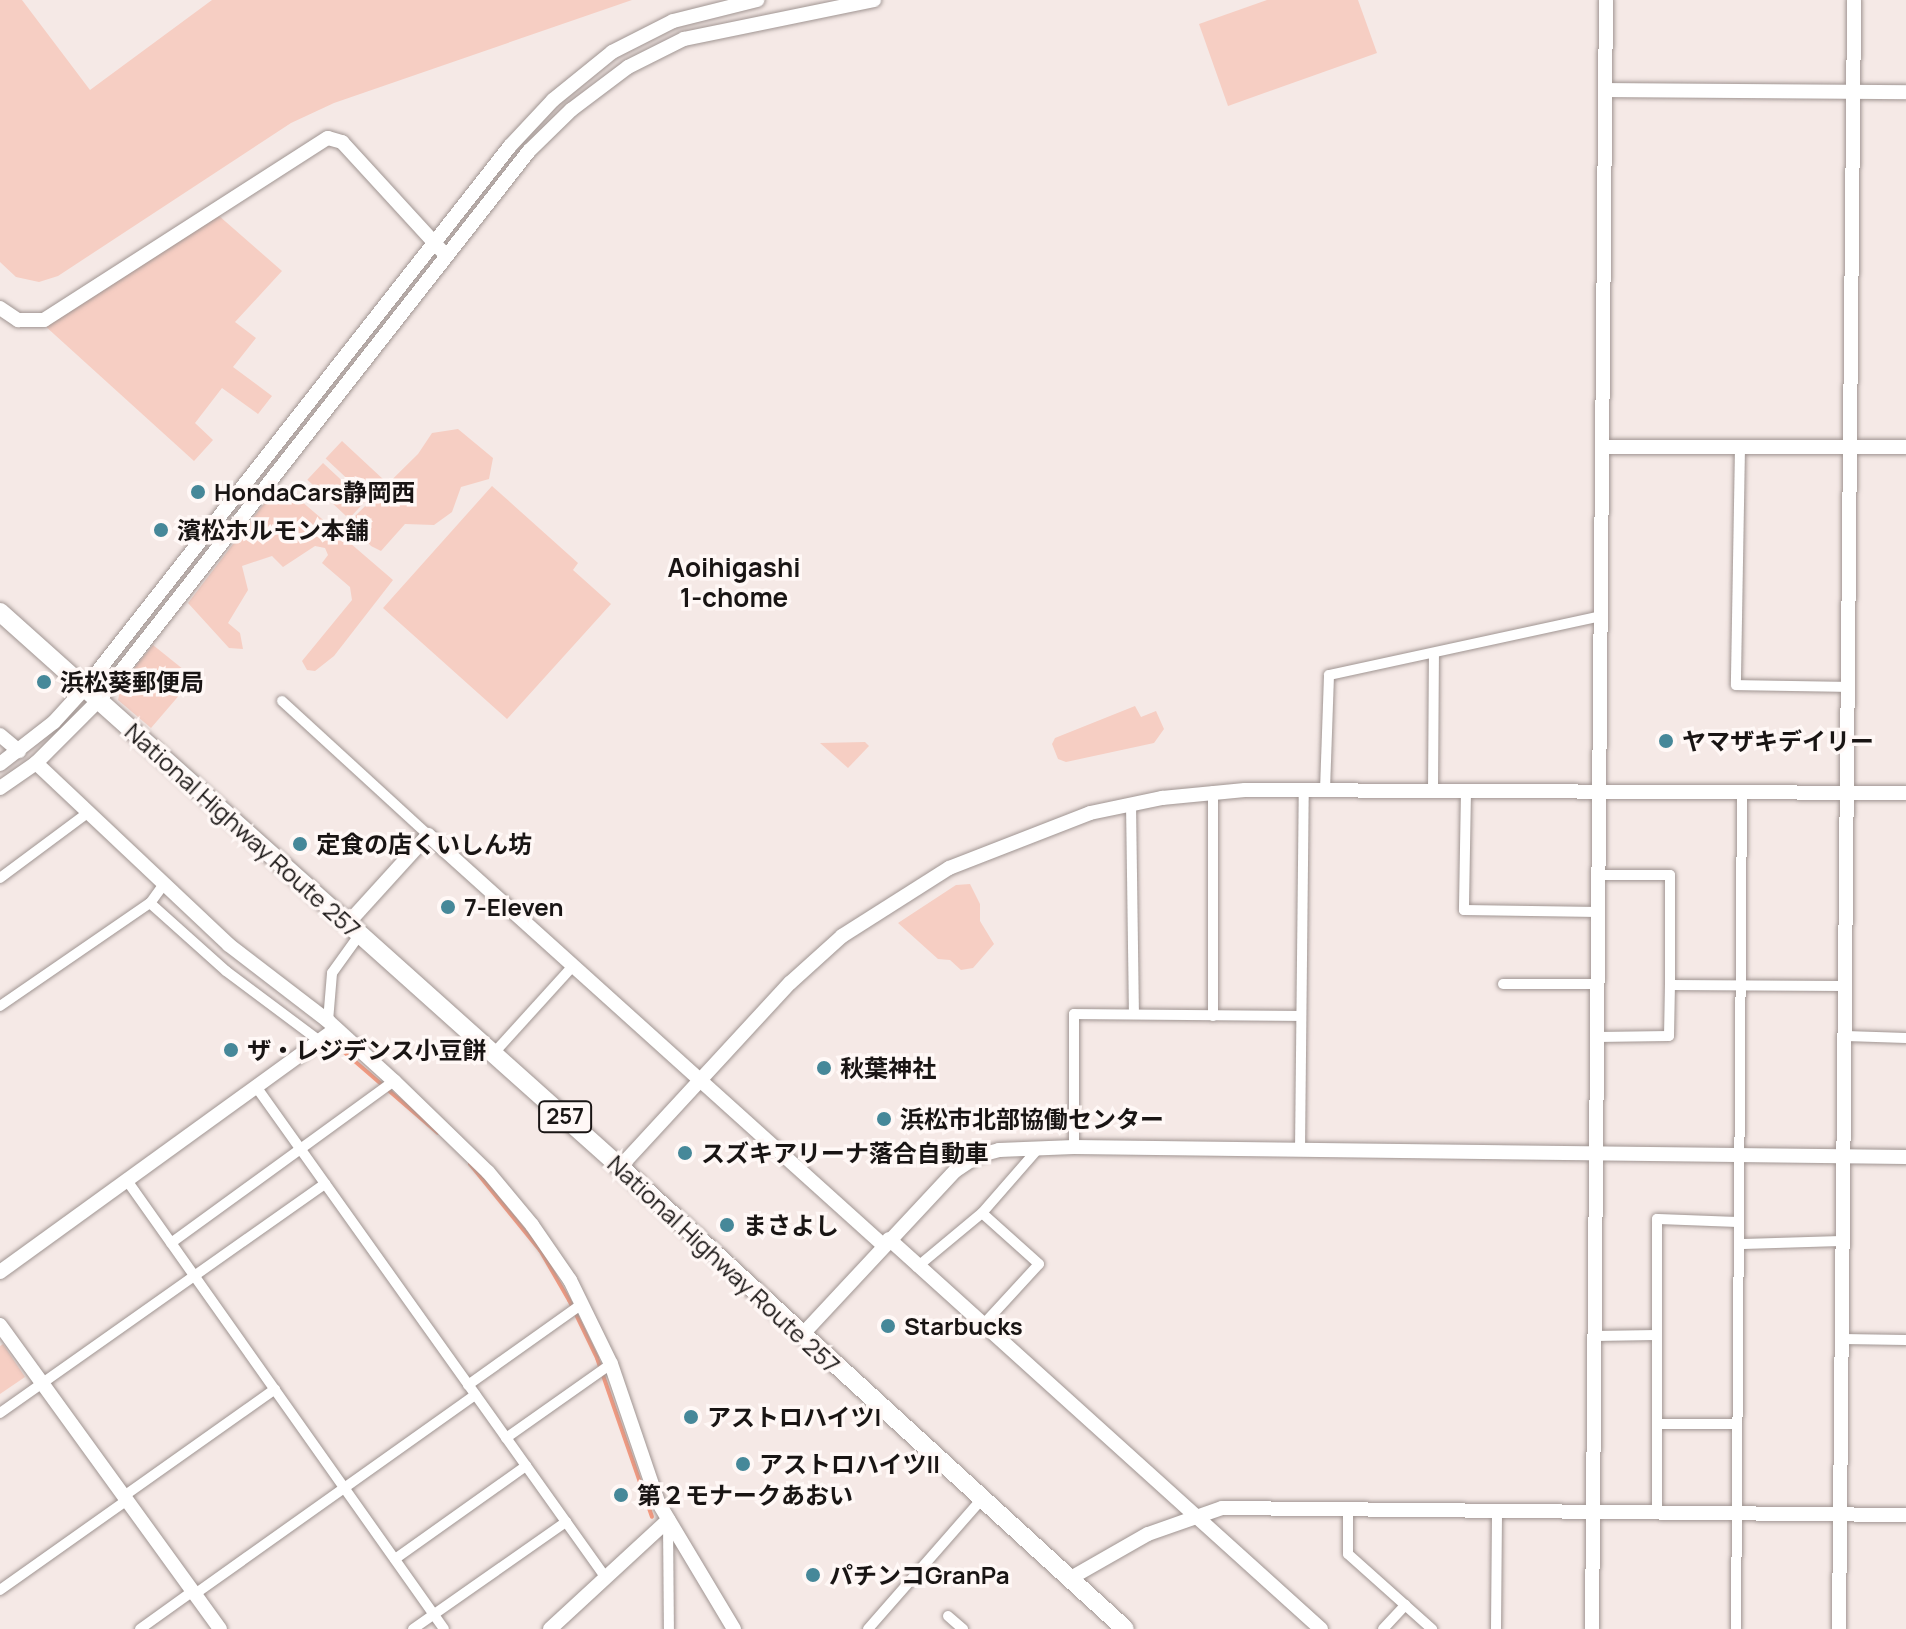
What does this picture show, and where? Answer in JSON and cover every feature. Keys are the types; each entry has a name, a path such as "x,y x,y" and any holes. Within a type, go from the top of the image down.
{"highway":[{"name":"National Highway Route 257","path":"0,612 494,1053 1125,1629"}],"street":[{"path":"0,764 91,695 510,146 553,100 612,52 673,21 757,0"},
{"path":"0,788 36,763 451,255 529,151 571,110 628,67 684,39 874,0"},
{"path":"1592,1629 1606,0"},
{"path":"1839,1629 1854,0"},
{"path":"1606,90 1906,92"},
{"path":"0,308 18,320 44,320 328,138 342,142 435,248 451,255"},
{"path":"1604,447 1906,447"},
{"path":"1740,447 1736,685 1848,687"},
{"path":"1325,790 1329,675 1602,616"},
{"path":"1433,791 1434,654"},
{"path":"282,701 699,1079 917,1267 1321,1629"},
{"path":"0,735 19,751"},
{"path":"36,763 229,945 332,1025 388,1085 497,1183 540,1236 605,1368 668,1520 734,1629"},
{"path":"1300,1150 1304,790"},
{"path":"620,1167 790,983 842,936 901,895 993,846 1131,803 1213,791 1906,793"},
{"path":"1213,791 1213,1016"},
{"path":"1466,791 1464,910 1598,912"},
{"path":"1736,1629 1742,792"},
{"path":"1131,803 1134,1014"},
{"path":"0,878 89,812"},
{"path":"0,1272 321,1042 332,1025 332,973 354,928 428,835"},
{"path":"1597,1037 1669,1036 1670,985 1670,875 1598,875"},
{"path":"0,1006 150,903 164,884"},
{"path":"150,903 226,971 321,1042"},
{"path":"494,1053 573,966"},
{"path":"1503,984 1597,984"},
{"path":"1670,985 1844,986"},
{"path":"1074,1147 1074,1014 1300,1016"},
{"path":"1846,1036 1906,1038"},
{"path":"171,1243 388,1085"},
{"path":"257,1088 606,1578"},
{"path":"801,1336 886,1242 977,1156 1074,1147 1906,1157"},
{"path":"917,1267 982,1213 1037,1150"},
{"path":"128,1182 444,1629"},
{"path":"0,1413 325,1184"},
{"path":"982,1213 1039,1264 982,1326"},
{"path":"1657,1510 1657,1219 1739,1222"},
{"path":"1740,1244 1844,1241"},
{"path":"468,1385 577,1308"},
{"path":"0,1325 220,1629"},
{"path":"1595,1336 1656,1335"},
{"path":"1843,1339 1906,1340"},
{"path":"506,1438 605,1368"},
{"path":"0,1590 275,1389"},
{"path":"140,1629 475,1395"},
{"path":"1657,1424 1737,1424"},
{"path":"395,1559 526,1466"},
{"path":"868,1629 981,1500"},
{"path":"1069,1579 1085,1566 1194,1514 1222,1508 1841,1511 1906,1515"},
{"path":"1348,1510 1348,1554 1432,1629"},
{"path":"1496,1629 1497,1510"},
{"path":"550,1629 668,1520"},
{"path":"668,1520 669,1629"},
{"path":"413,1629 566,1522"},
{"path":"1383,1629 1405,1605"},
{"path":"948,1616 963,1629"}],"shaded area":[{"path":"0,0 22,0 90,90 212,0 632,0 334,103 291,123 58,276 39,282 16,277 0,262"},
{"path":"1267,0 1358,0 1377,53 1228,106 1199,24"},
{"path":"218,215 282,271 235,322 256,338 233,367 272,396 258,414 222,388 195,423 213,440 194,461 44,325"},
{"path":"458,429 493,458 489,479 461,487 452,512 434,525 405,524 381,551 371,546 349,522 418,454 432,433"},
{"path":"342,441 384,480 367,497 326,459"},
{"path":"323,463 365,502 349,519 307,480"},
{"path":"492,486 578,563 573,570 611,604 507,719 383,608"},
{"path":"293,494 393,580 334,656 315,671 307,670 302,661 352,600 350,587 322,563 328,555 325,548 315,546 283,567 272,556 242,566 248,590 228,623 240,633 243,649 229,648 188,603 269,497"},
{"path":"153,645 194,678 151,728 118,700 122,683"},
{"path":"1135,706 1141,717 1156,711 1164,729 1154,743 1066,762 1058,759 1052,744 1055,738"},
{"path":"865,742 869,746 848,768 820,743"},
{"path":"970,884 980,904 980,921 994,944 973,968 961,970 950,960 938,959 898,923 956,885"},
{"path":"3,1344 25,1377 0,1394 0,1346"}],"waterway":[{"path":"343,1051 438,1133"},
{"path":"470,1164 540,1250 569,1300 597,1358 652,1517"}],"place":[{"name":"HondaCars静岡西","path":"198,492"},
{"name":"濱松ホルモン本舗","path":"161,530"},
{"name":"浜松葵郵便局","path":"44,682"},
{"name":"ヤマザキデイリー","path":"1666,741"},
{"name":"定食の店くいしん坊","path":"300,844"},
{"name":"7-Eleven","path":"448,907"},
{"name":"ザ・レジデンス小豆餅","path":"231,1050"},
{"name":"秋葉神社","path":"824,1068"},
{"name":"浜松市北部協働センター","path":"884,1119"},
{"name":"スズキアリーナ落合自動車","path":"685,1153"},
{"name":"まさよし","path":"727,1225"},
{"name":"Starbucks","path":"888,1326"},
{"name":"アストロハイツI","path":"691,1417"},
{"name":"アストロハイツII","path":"743,1464"},
{"name":"第２モナークあおい","path":"621,1495"},
{"name":"パチンコGranPa","path":"813,1575"}],"district":[{"name":"Aoihigashi 1-chome","path":"734,583"}]}
